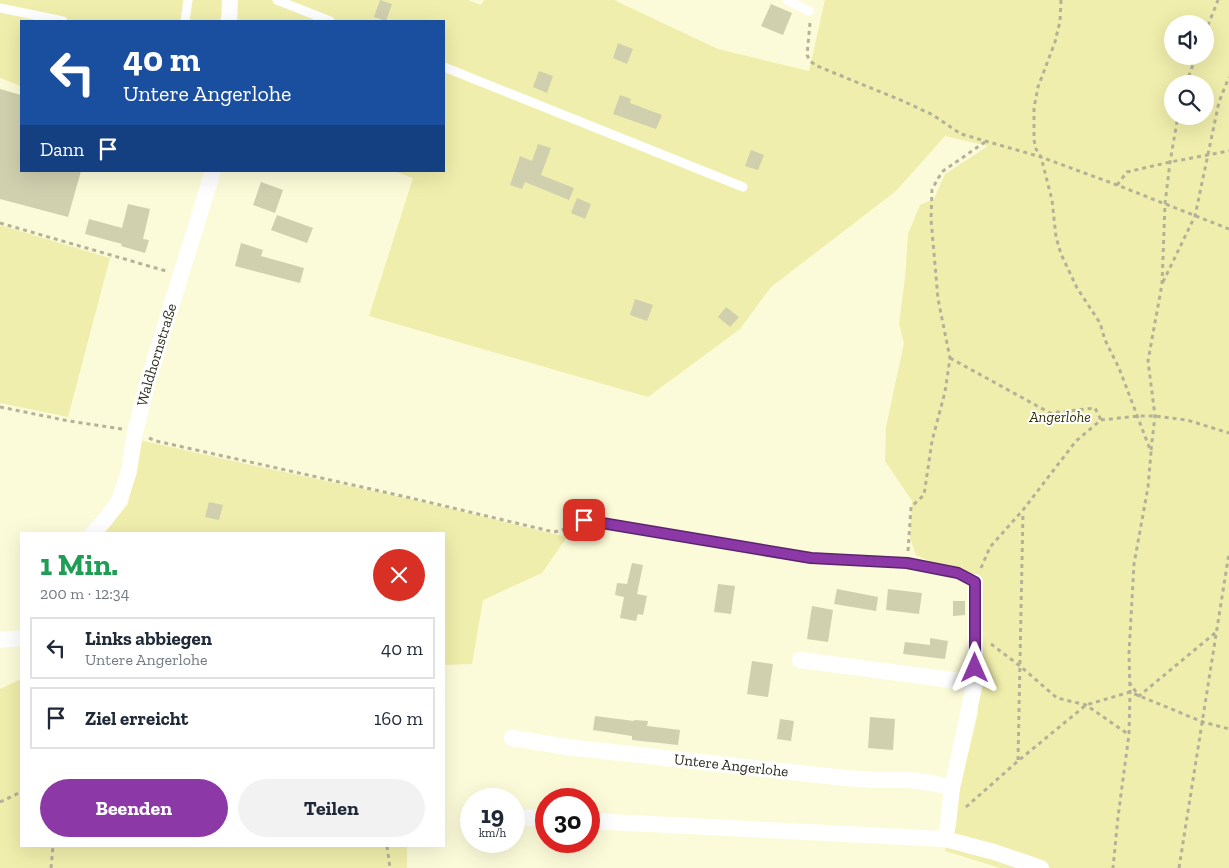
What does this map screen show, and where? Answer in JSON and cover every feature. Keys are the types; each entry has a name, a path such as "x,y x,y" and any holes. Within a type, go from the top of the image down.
{"street":[{"path":"229,20 230,0"},
{"name":"Waldhornstraße","path":"94,532 106,520 119,501 123,490 148,381 213,172"},
{"path":"946,832 952,788 975,682 975,582"},
{"path":"0,640 20,638"},
{"path":"800,660 975,682"},
{"name":"Untere Angerlohe","path":"512,738 567,747 845,778 909,780 952,788"},
{"path":"600,821 946,832 994,852 1041,868"}],"lane":[{"path":"185,20 188,0"},
{"path":"277,0 327,20"},
{"path":"787,0 809,11"},
{"path":"0,8 58,20"},
{"path":"445,67 743,187"},
{"path":"584,520 811,558 907,563 958,573 975,582"}],"path":[{"path":"1061,0 1060,21 1038,87 1034,108 1034,140 1036,149 1041,157 1052,200 1056,236 1061,254 1077,288 1100,323 1105,340 1120,368 1151,452"},
{"path":"1212,15 1218,0"},
{"path":"809,11 811,17 807,55 810,61 817,66 933,115 961,134 1041,157 1229,229"},
{"path":"1162,284 1195,216 1219,102 1229,77"},
{"path":"1113,868 1129,734 1129,653 1134,564 1148,487 1155,416 1148,361 1162,284 1165,204 1176,125"},
{"path":"907,563 911,508 924,495 932,441 945,392 950,358 938,299 931,219 932,190 943,171 985,141"},
{"path":"1117,185 1127,172 1229,151"},
{"path":"0,223 181,275"},
{"path":"950,358 1050,413 1095,408 1101,420"},
{"path":"0,407 69,421 126,429 156,441 554,532 566,529 572,524 584,520"},
{"path":"975,582 990,547 1023,510 1076,441 1101,420 1155,416 1187,420 1229,433"},
{"path":"1018,761 1023,510"},
{"path":"1179,868 1229,553"},
{"path":"1139,696 1216,632"},
{"path":"988,641 1057,698 1086,704 1129,734"},
{"path":"1129,682 1139,696"},
{"path":"946,832 1018,761 1086,704 1130,692 1203,722 1229,728"},
{"path":"0,802 20,792"},
{"path":"51,868 53,847"},
{"path":"387,847 390,868"}],"green space":[{"name":"Angerlohe","path":"0,0 468,0 481,5 484,0 614,0 718,49 809,71 825,0 1229,0 1229,868 1000,868 945,851 978,713 978,577 931,562 916,555 910,538 912,501 885,461 886,427 904,343 899,324 908,234 920,205 934,199 945,174 988,146 945,136 896,191 771,287 740,329 648,397 369,316 413,178 397,172 445,172 445,20 20,20 20,86 0,78"},
{"path":"0,225 110,258 68,417 0,403"},
{"path":"140,440 411,499 567,537 542,573 483,600 472,664 445,665 445,532 105,532 128,504"},
{"path":"20,679 20,847 407,847 407,868 0,868 0,689"}],"building":[{"path":"380,0 392,4 386,20 374,17"},
{"path":"771,4 792,13 783,35 761,26"},
{"path":"618,43 633,49 627,64 613,58"},
{"path":"539,71 553,76 547,93 533,87"},
{"path":"0,89 20,95 20,172 81,172 68,217 0,199"},
{"path":"620,95 631,99 630,103 662,115 656,129 613,114"},
{"path":"538,144 551,148 541,175 574,188 569,200 525,182 522,189 510,185 520,156 532,161"},
{"path":"751,150 764,155 758,170 745,166"},
{"path":"261,182 283,190 275,213 253,205"},
{"path":"577,198 591,204 585,219 571,213"},
{"path":"128,204 150,209 143,239 149,240 145,253 121,246 122,244 85,234 89,219 122,228"},
{"path":"277,215 313,228 307,243 271,230"},
{"path":"241,243 263,250 261,256 304,268 300,283 235,266"},
{"path":"635,299 653,305 647,321 630,315"},
{"path":"726,307 739,317 730,327 718,317"},
{"path":"209,502 223,505 219,520 205,517"},
{"path":"632,563 643,565 637,594 647,596 643,615 638,614 636,621 620,618 624,597 615,595 617,583 627,584"},
{"path":"718,584 735,586 731,614 714,612"},
{"path":"837,589 878,597 876,611 834,604"},
{"path":"888,589 922,593 919,614 886,610"},
{"path":"953,601 965,601 965,615 953,616"},
{"path":"812,606 833,610 828,642 807,639"},
{"path":"930,638 948,641 945,659 903,654 905,642 930,645"},
{"path":"752,661 773,664 768,697 747,694"},
{"path":"595,716 648,721 647,726 680,730 678,745 632,740 632,736 593,730"},
{"path":"870,717 895,719 893,750 868,748"},
{"path":"780,719 794,721 791,741 777,739"}],"route":[{"path":"584,520 811,558 907,563 958,573 975,582 975,668"}]}
